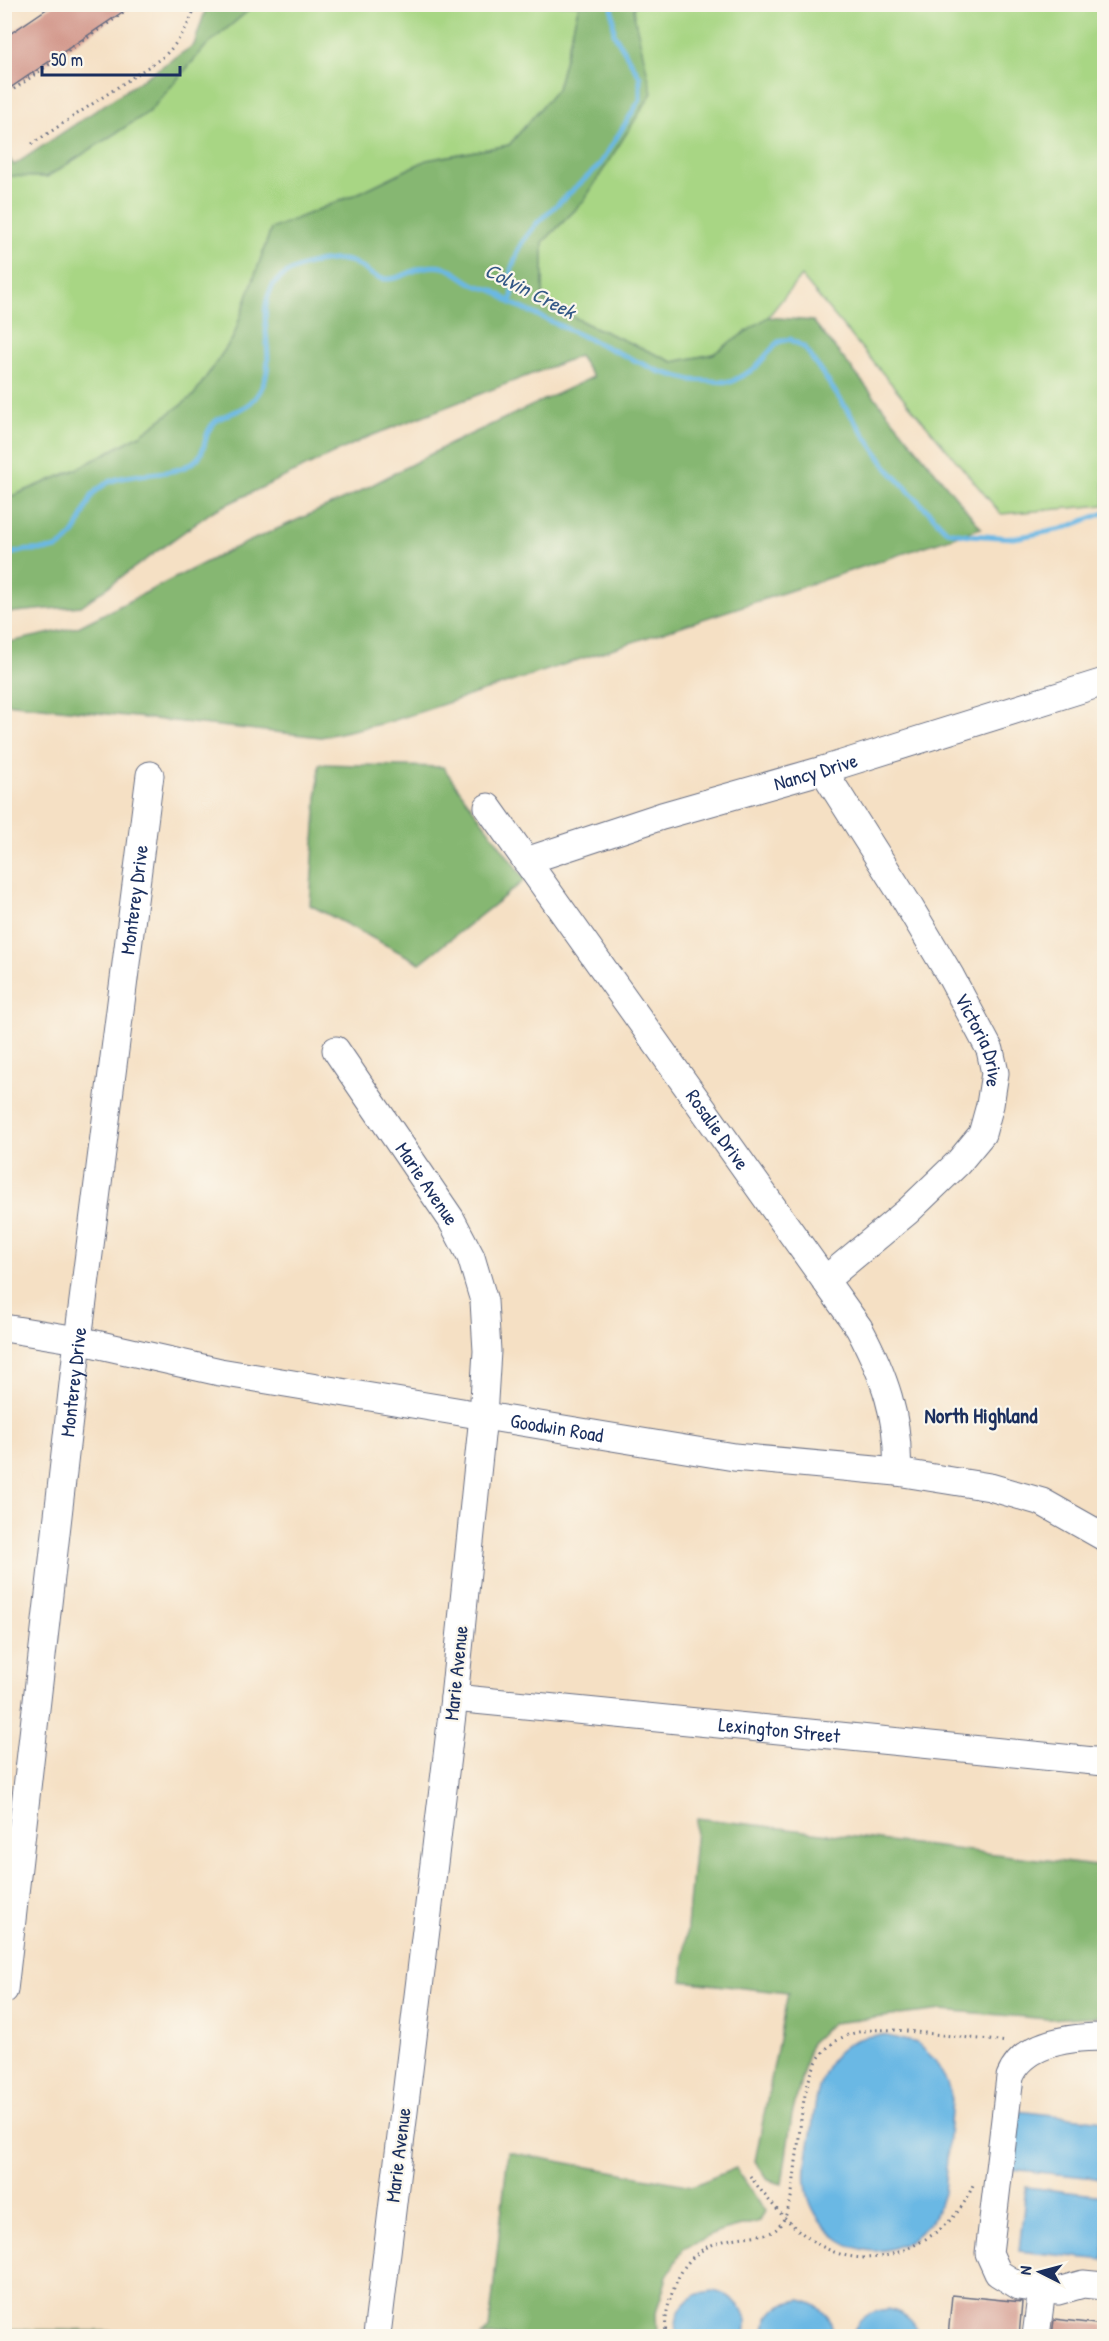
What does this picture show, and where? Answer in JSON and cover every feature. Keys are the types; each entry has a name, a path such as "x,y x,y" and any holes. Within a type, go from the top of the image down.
{"street":[{"name":"Nancy Drive","path":"526,861 662,816 824,770 1104,682"},
{"name":"Victoria Drive","path":"824,770 951,978 990,1050 995,1073 990,1106 982,1134 958,1163 908,1211 825,1280"},
{"name":"Monterey Drive","path":"4,1990 16,1780 78,1340 150,775"},
{"name":"Rosalie Drive","path":"488,807 859,1328 878,1363 890,1402 898,1444 897,1472"},
{"name":"Marie Avenue","path":"336,1050 451,1218 471,1257 484,1301 487,1351 483,1416 454,1698 377,2335"},
{"name":"Goodwin Road","path":"4,1328 78,1340 220,1372 734,1457 897,1472 990,1487 1042,1502 1104,1537"},
{"name":"Lexington Street","path":"454,1698 1104,1762"},
{"path":"1104,2037 1073,2039 1043,2046 1024,2056 1014,2067 1010,2078 989,2253 998,2273 1019,2286 1058,2291 1083,2284 1104,2286"},
{"path":"1036,2337 1042,2289"}],"path":[{"path":"4,96 136,4"},
{"path":"32,144 163,57 185,32 196,4"},
{"path":"666,2337 669,2300 685,2265 696,2253 722,2241 775,2231 784,2218 793,2185 801,2120 810,2078 818,2060 836,2043 849,2034 860,2031 896,2028 1043,2046"},
{"path":"750,2176 784,2218 817,2244 835,2252 867,2259 885,2257 912,2247 946,2224 957,2214 968,2198 976,2177"}],"green space":[{"path":"634,4 634,15 652,93 583,202 543,242 543,300 585,323 673,362 713,354 768,317 813,321 981,528 389,722 321,737 5,703 5,643 78,627 230,550 353,495 450,444 593,377 579,356 368,437 213,511 81,606 5,613 5,496 8,498 75,470 140,435 193,396 233,338 271,229 361,192 427,160 509,145 557,89 579,5"},
{"path":"207,5 255,5 206,46 149,112 47,177 5,176 5,153 14,165 194,45"},
{"path":"255,5 579,5 557,89 509,145 427,160 361,192 271,229 233,338 193,396 140,435 75,470 7,498 4,496 4,176 47,177 149,112 206,46"},
{"path":"634,5 1104,5 1104,505 1001,514 801,276 768,317 713,354 673,362 585,323 543,300 543,242 583,202 634,15"},
{"path":"319,764 443,767 525,880 420,963 310,905"},
{"path":"697,1818 1104,1867 1104,2016 1048,2019 942,2010 832,2023 811,2042 792,2115 782,2184 768,2180 755,2161 788,1993 682,1981"},
{"path":"508,2152 692,2186 736,2168 765,2211 760,2221 719,2232 683,2248 667,2277 656,2313 657,2336 482,2336 489,2329"},
{"path":"5,2329 140,2332 164,2336 5,2336"}],"water":[{"path":"883,2035 917,2043 934,2059 947,2082 952,2100 944,2193 941,2202 925,2227 911,2239 893,2248 878,2251 863,2250 848,2244 824,2226 809,2199 806,2170 817,2095 828,2065 837,2053 849,2044 864,2037"},
{"path":"1017,2111 1104,2121 1104,2179 1011,2169"},
{"path":"1026,2187 1104,2196 1104,2260 1019,2251"},
{"path":"713,2291 728,2296 740,2306 746,2320 744,2336 677,2336 677,2318 684,2304 696,2295"},
{"path":"801,2300 814,2304 824,2312 831,2322 833,2336 763,2336 764,2328 774,2310 786,2303"},
{"path":"888,2309 908,2318 920,2336 852,2336 857,2324 865,2316"}],"building":[{"path":"54,4 134,4 4,92 4,38"},
{"path":"952,2295 1022,2302 1019,2337 948,2337"},
{"path":"1054,2319 1104,2325 1104,2337 1052,2337"}],"waterway":[{"path":"511,303 513,289 511,270 521,244 537,223 599,166 640,100 640,77 614,34 612,4"},
{"name":"Colvin Creek","path":"4,556 24,551 51,549 62,545 77,528 93,494 109,482 123,477 176,470 196,460 204,447 210,427 216,421 251,403 263,385 268,358 265,316 271,289 276,281 295,269 320,261 332,260 352,262 383,279 393,279 426,267 447,268 475,285 495,291 511,303 658,371 691,380 731,382 754,369 778,342 790,339 805,348 888,469 947,531 1014,538 1062,529 1104,513"}],"district":[{"name":"North Highland","path":"981,1416"}]}
